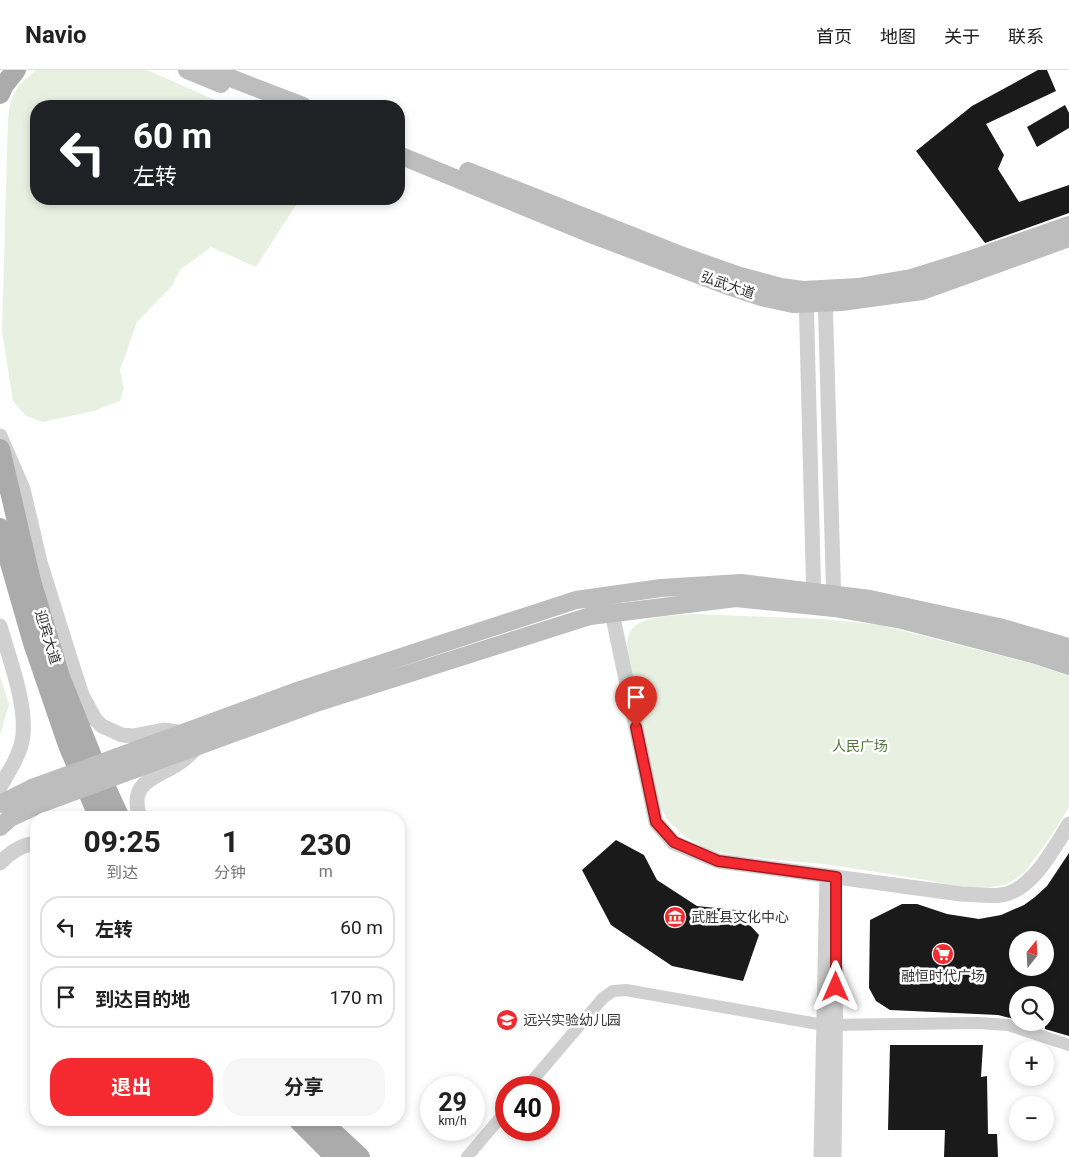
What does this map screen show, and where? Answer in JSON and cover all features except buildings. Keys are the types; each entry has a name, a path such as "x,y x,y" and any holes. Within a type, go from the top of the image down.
{"main road":[{"path":"0,94 4,85 16,70"},
{"path":"186,70 262,100"},
{"path":"210,70 287,100"},
{"name":"弘武大道","path":"405,146 686,257 740,276 781,287 806,297 882,298 922,290 1069,238"},
{"name":"弘武大道","path":"405,157 588,233 728,286 794,304 806,297"},
{"name":"弘武大道","path":"825,297 858,287 912,278 1069,225"},
{"name":"迎宾大道","path":"0,449 32,580 60,678 95,764 117,811"},
{"name":"迎宾大道","path":"0,528 33,642 68,745 96,811"},
{"path":"0,827 10,818 145,756 185,733 300,690 576,600 661,588 741,584 814,599"},
{"path":"0,804 32,788 145,756 198,746 341,695 590,616 736,598 834,601 870,599 990,625 1069,647"},
{"path":"834,601 1036,655 1069,666"},
{"path":"304,1126 335,1157"},
{"path":"326,1126 360,1157"}],"street":[{"path":"806,297 814,599"},
{"path":"825,297 834,601"},
{"path":"0,436 23,490 40,562 82,695 95,719 102,726 122,735 133,736 164,730 185,733"},
{"path":"612,613 656,822 674,842 718,861 961,894 1002,895 1028,883 1046,861 1069,824"},
{"path":"0,626 21,705 23,734 18,754 0,787"},
{"path":"139,811 136,798 140,789 155,776 183,761 198,746"},
{"path":"0,863 9,854 30,845"},
{"path":"832,876 830,1024 834,1157"},
{"path":"536,1076 603,998 613,992 626,990 830,1024 980,1023 1008,1025 1069,1045"},
{"path":"821,1157 830,1024"},
{"path":"467,1157 495,1124"}],"green space":[{"path":"36,70 147,70 215,100 30,100 30,205 296,205 256,267 211,247 180,270 172,286 137,322 120,370 124,388 120,401 94,411 42,422 26,416 13,401 2,332 8,120 15,91"},
{"name":"人民广场","path":"693,614 823,619 880,625 1034,664 1069,676 1069,807 1025,872 1008,884 986,888 956,887 926,880 832,865 738,856 709,850 688,839 668,821 660,807 627,647 628,637 632,629 646,620 665,616"},
{"path":"0,676 9,705 0,735"}],"place":[{"name":"武胜县文化中心","path":"675,917"},
{"name":"融恒时代广场","path":"943,954"},
{"name":"远兴实验幼儿园","path":"507,1020"}],"route":[{"path":"636,727 656,822 674,842 718,861 836,877 836,987"}]}
